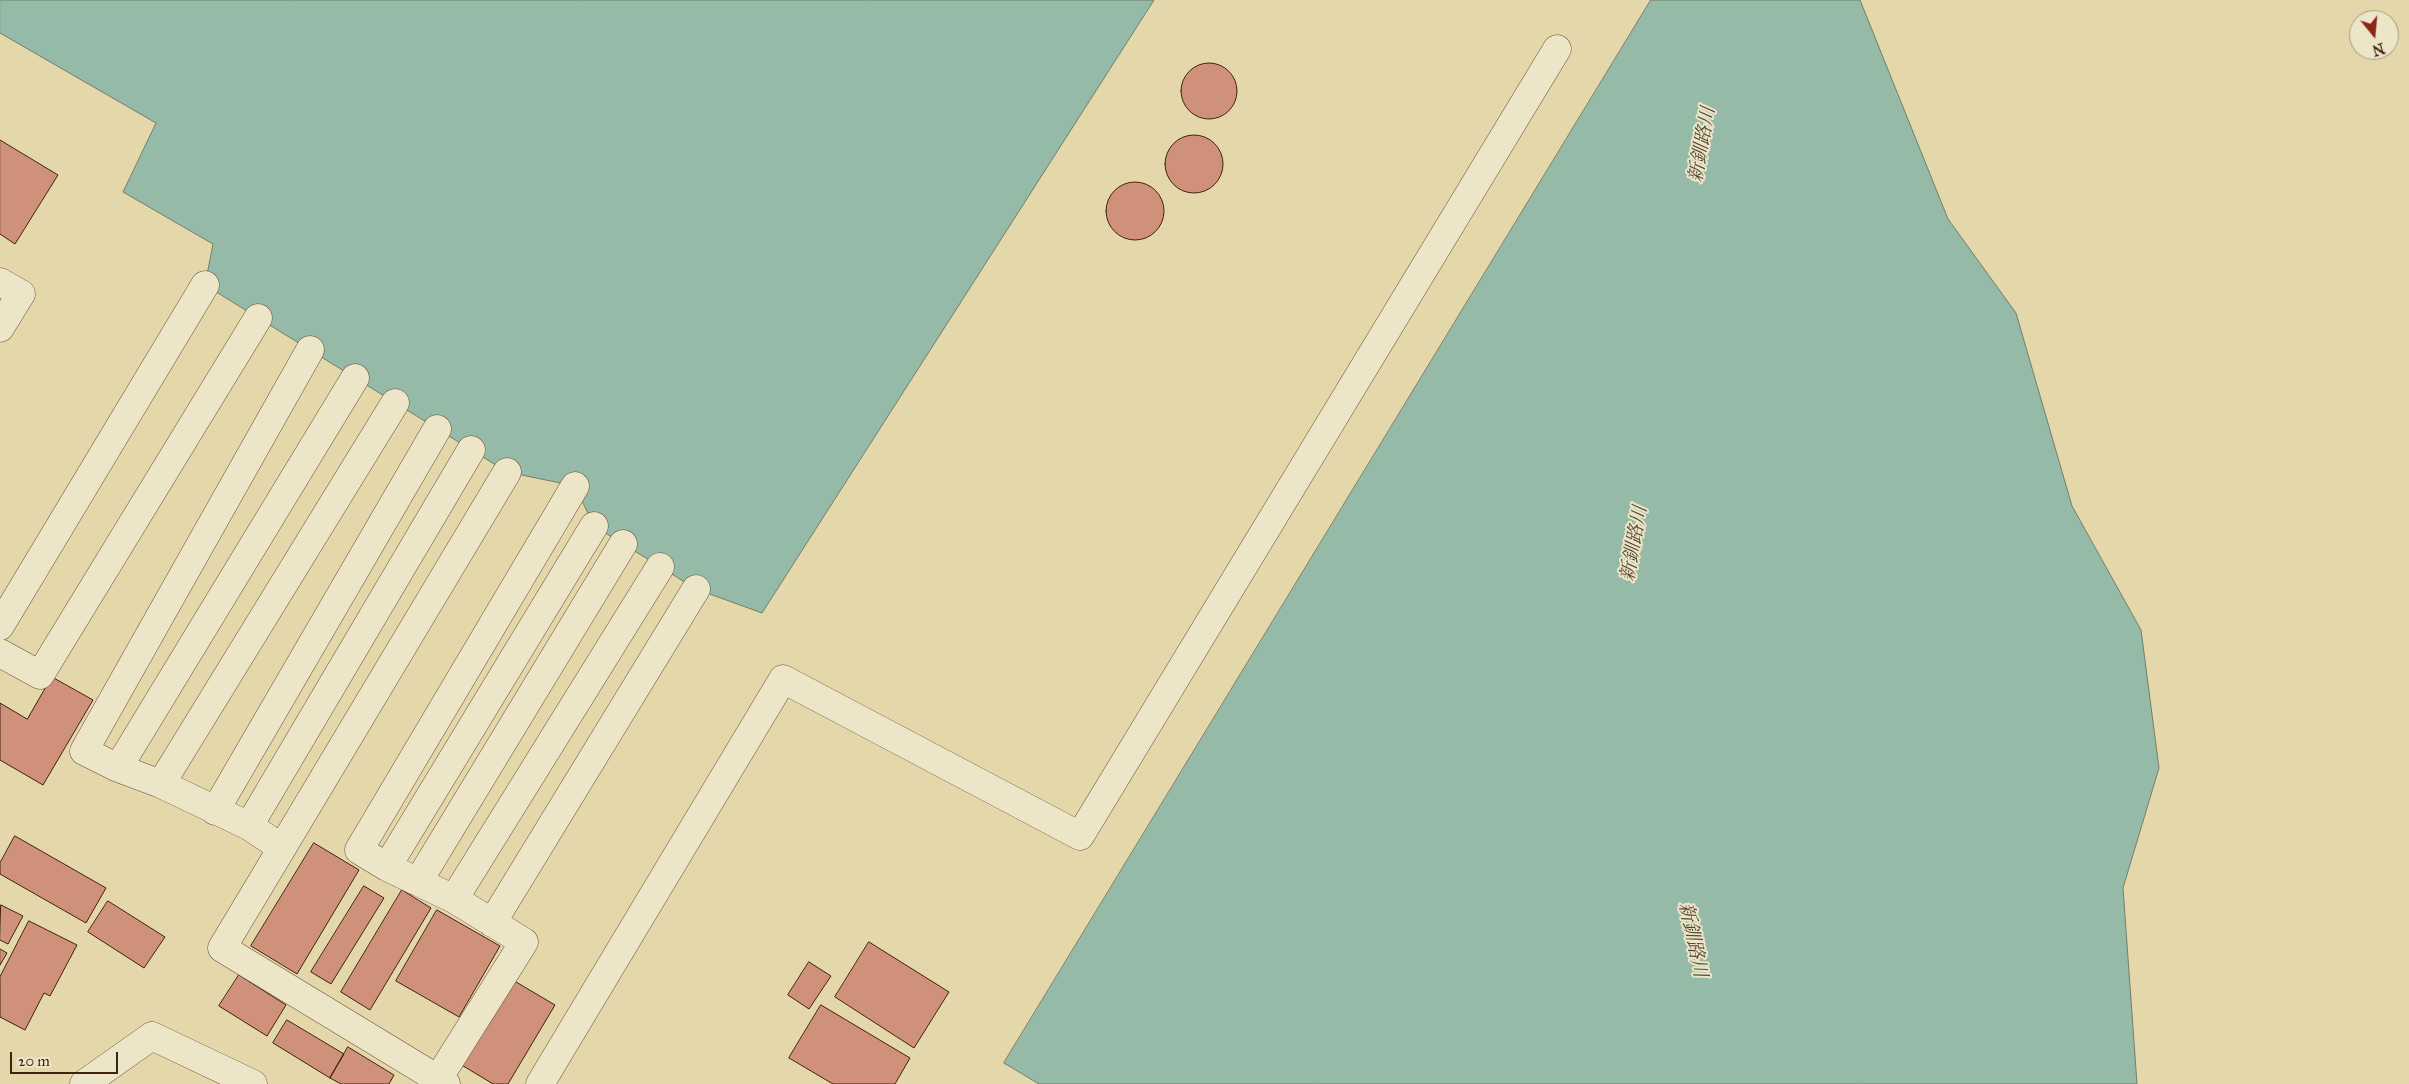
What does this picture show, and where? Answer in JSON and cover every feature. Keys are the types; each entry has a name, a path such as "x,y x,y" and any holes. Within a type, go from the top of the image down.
{"street":[{"path":"540,1084 783,678 1080,836 1558,48"},
{"path":"0,282 21,294 0,328"},
{"path":"0,626 205,285"},
{"path":"0,653 40,675 258,318"},
{"path":"282,848 249,826 161,784 118,768 84,751 310,350"},
{"path":"118,768 355,378"},
{"path":"161,784 395,403"},
{"path":"216,811 437,429"},
{"path":"249,826 471,450"},
{"path":"507,472 222,948 442,1082 524,942 454,899 387,867 359,850 575,486"},
{"path":"387,867 594,526"},
{"path":"418,882 623,544"},
{"path":"454,899 660,567"},
{"path":"492,924 696,589"},
{"path":"84,1084 152,1036 253,1084"}],"water":[{"path":"0,0 1154,0 762,613 696,589 594,526 575,486 507,472 205,285 213,244 123,192 156,123 0,33"},
{"name":"新釧路川","path":"1651,0 1860,0 1948,219 2016,313 2072,506 2141,630 2159,768 2123,888 2137,1084 1039,1084 1004,1063"}],"building":[{"path":"1209,63 1220,65 1229,71 1235,80 1237,91 1235,102 1229,111 1220,117 1209,119 1198,117 1189,111 1183,102 1181,91 1183,80 1189,71 1198,65"},
{"path":"1188,135 1200,135 1215,143 1223,158 1223,170 1215,185 1200,193 1188,193 1173,185 1165,170 1165,158 1173,143"},
{"path":"0,140 58,175 15,244 0,234"},
{"path":"1129,182 1141,182 1151,186 1160,195 1164,217 1156,232 1141,240 1129,240 1119,236 1110,227 1106,217 1106,205 1110,195 1119,186"},
{"path":"52,677 93,700 43,785 0,760 0,703 27,719"},
{"path":"15,836 106,888 86,923 0,874 0,863"},
{"path":"314,843 359,870 297,974 251,946"},
{"path":"364,886 384,898 331,984 311,972"},
{"path":"402,890 431,908 370,1010 341,992"},
{"path":"108,901 165,937 144,968 88,932"},
{"path":"1,905 23,916 8,944 0,940"},
{"path":"437,910 500,946 459,1017 396,981"},
{"path":"29,921 77,945 50,996 44,993 25,1030 0,1017 0,977"},
{"path":"869,942 949,992 914,1048 835,997"},
{"path":"0,949 7,953 0,965"},
{"path":"809,962 831,976 809,1009 788,995"},
{"path":"239,975 286,1005 267,1036 219,1006"},
{"path":"511,979 555,1005 508,1084 493,1084 460,1064"},
{"path":"821,1005 910,1058 895,1084 833,1084 789,1058"},
{"path":"287,1020 344,1054 330,1078 273,1043"},
{"path":"348,1047 394,1075 389,1084 341,1084 330,1078"}]}
